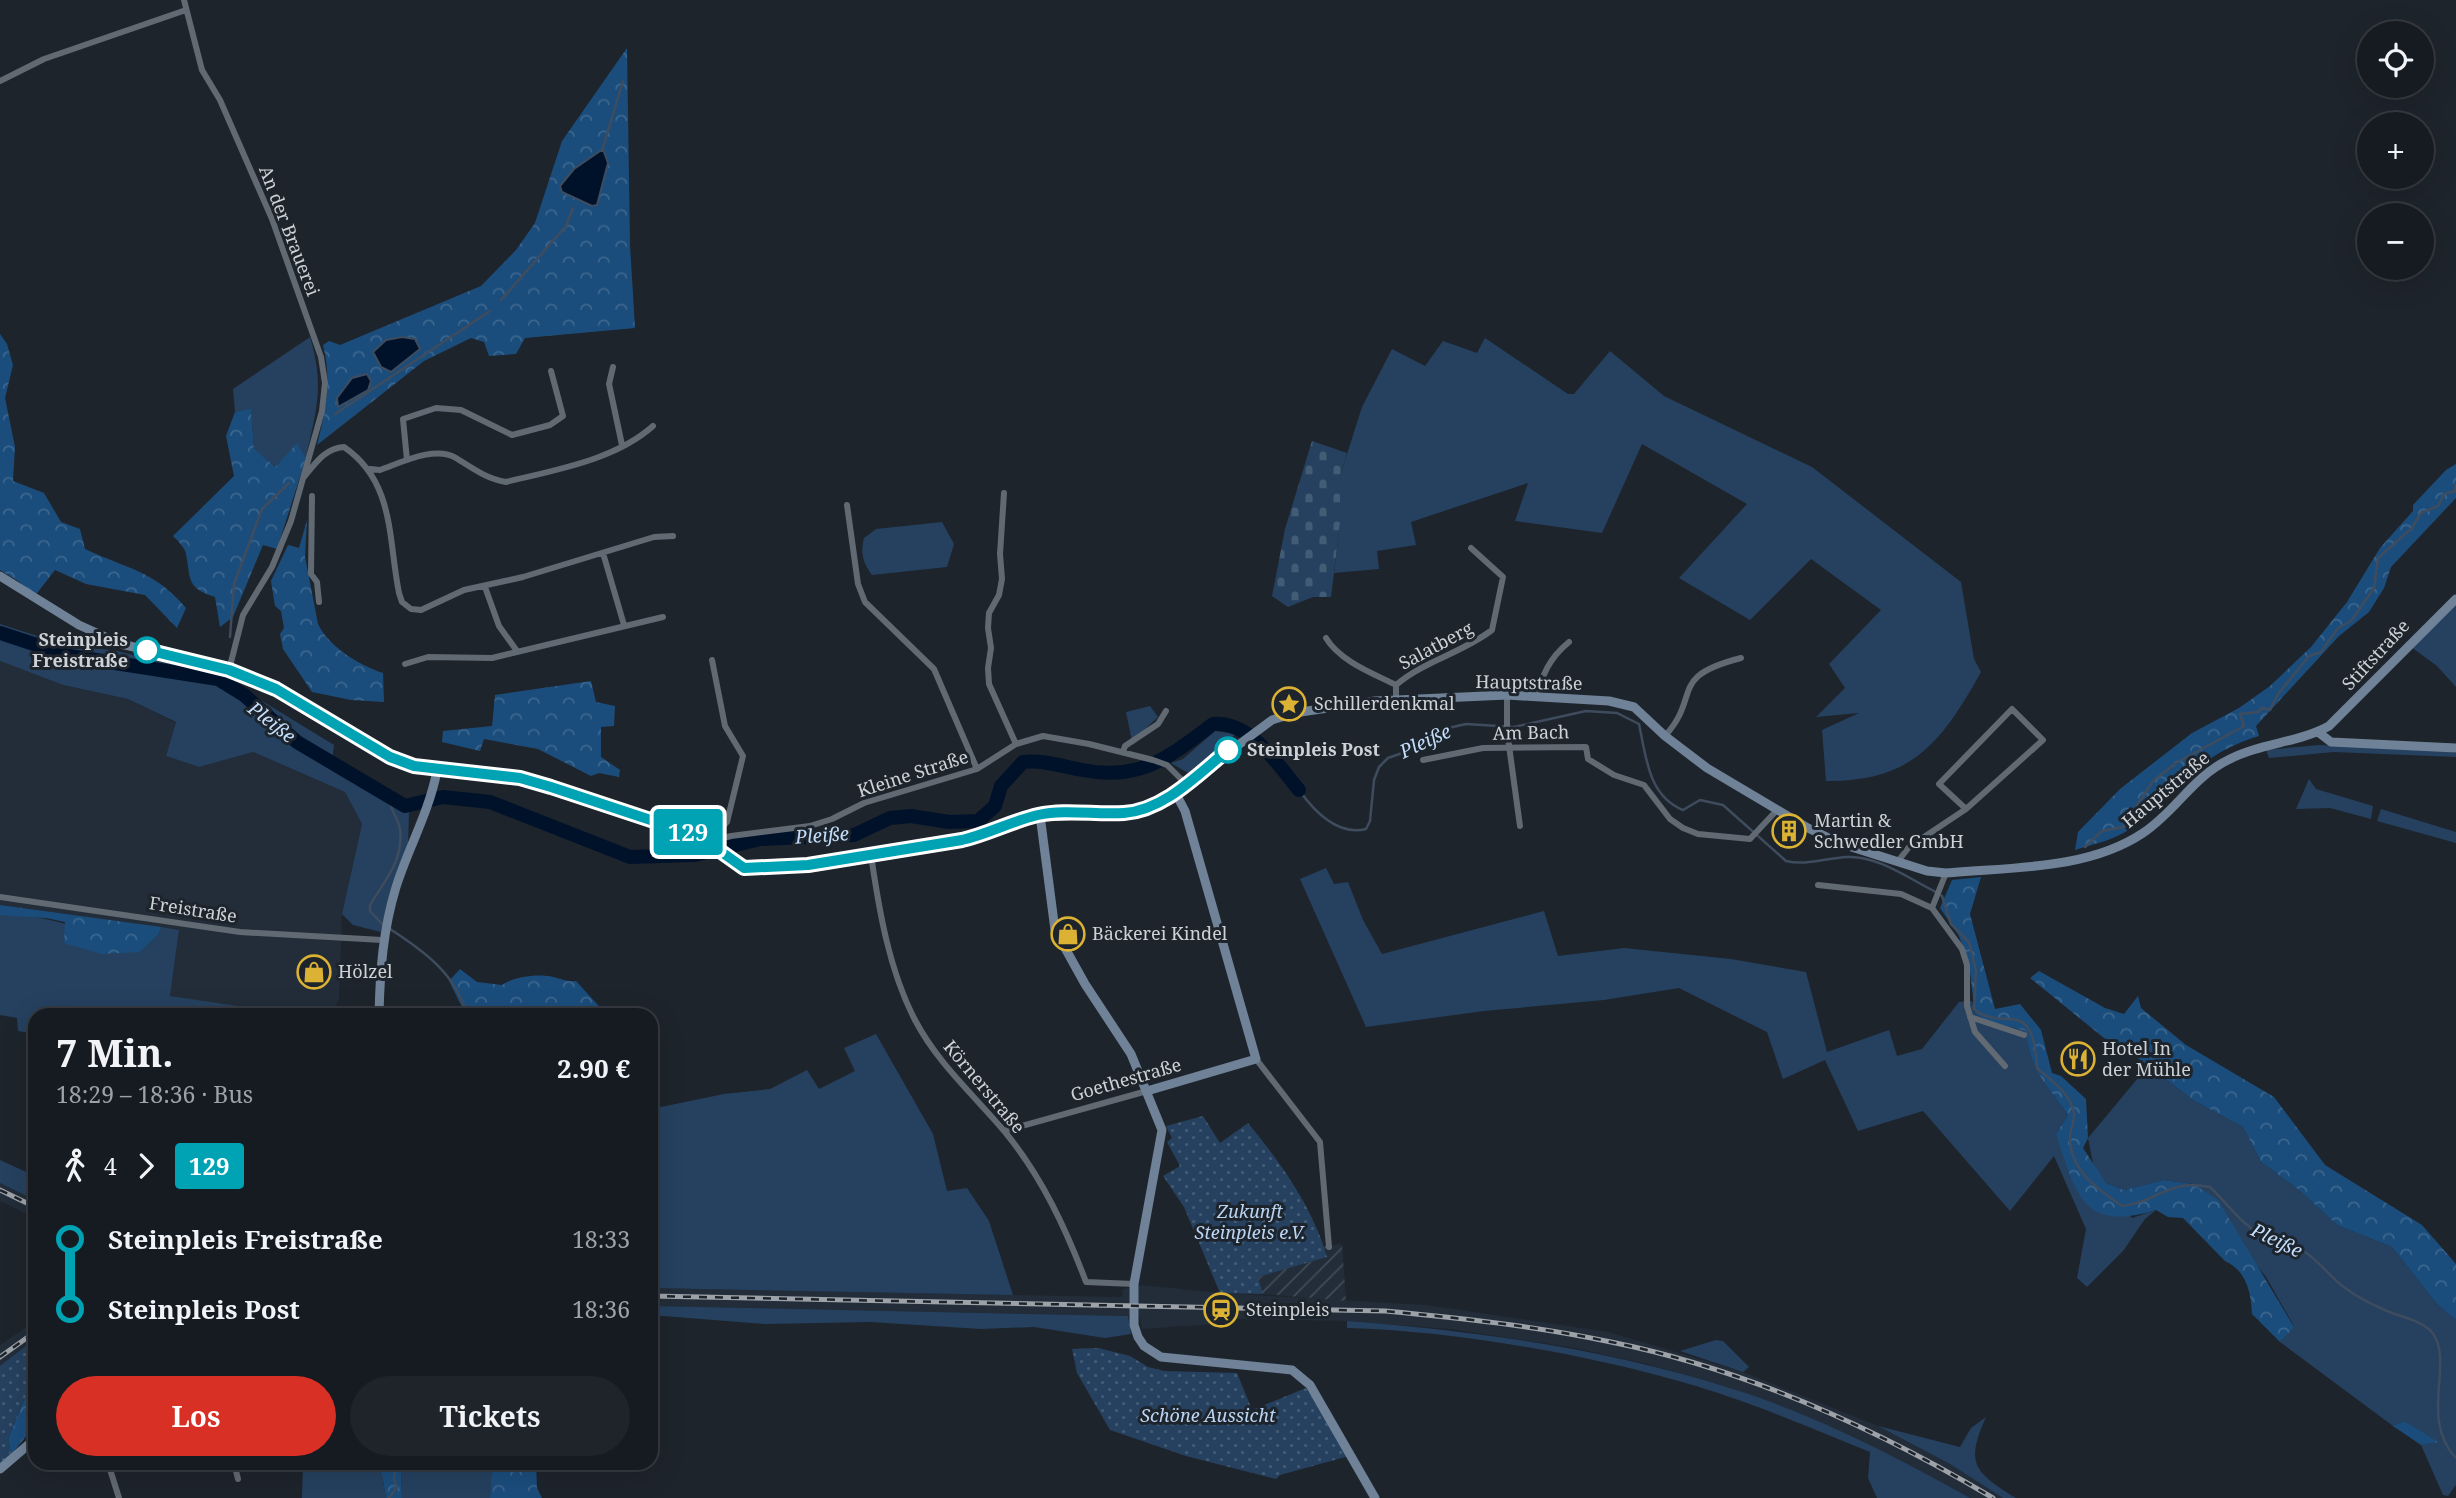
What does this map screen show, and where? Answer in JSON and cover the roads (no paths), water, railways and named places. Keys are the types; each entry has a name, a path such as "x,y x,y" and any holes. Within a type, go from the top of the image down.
{"main road":[{"name":"Hauptstraße","path":"0,576 79,625 121,644 229,670 276,689 390,757 437,771 520,778 699,836 744,868 767,869 871,855 984,835 1040,815 1127,813 1158,803 1272,720 1306,710 1396,700 1507,695 1625,703 1643,714 1665,736 1707,768 1777,810 1839,844 1899,860 1944,879 2077,861 2107,853 2145,832 2197,781 2220,764 2251,750 2318,732"},
{"name":"Stiftstraße","path":"2318,732 2340,717 2429,623 2456,599"},
{"path":"2318,732 2331,742 2456,748"},
{"path":"379,1008 383,937 396,885 428,812 437,771"},
{"path":"1175,792 1181,803 1256,1059"},
{"path":"1040,815 1055,930 1085,984 1131,1054 1162,1130 1134,1284 1134,1325 1144,1346 1161,1357 1265,1365 1297,1372 1310,1385 1376,1498"},
{"name":"Goethestraße","path":"1147,1091 1256,1059"},
{"path":"0,1469 28,1446"}],"street":[{"name":"An der Brauerei","path":"184,0 202,69 220,100 272,219 321,356 325,383 322,411 297,497 272,567 243,615 229,670"},
{"path":"0,81 44,59 186,10"},
{"path":"613,367 609,384 622,446"},
{"path":"407,460 403,419 436,408 461,410 513,435 550,425 563,416 551,371"},
{"path":"370,469 380,470 407,460 439,453 453,456 495,480 506,482 590,459 641,437 653,426"},
{"name":"An der Brauerei","path":"303,478 327,452 336,448 344,447 370,469 387,512 402,602 411,609 421,610 448,596 654,537 673,536"},
{"path":"1004,493 1000,554 1002,579 999,595 989,613 991,648 988,668 989,684 1016,744"},
{"path":"297,497 312,499 311,574 317,582 319,602"},
{"path":"847,505 858,584 865,602 934,669 977,769"},
{"name":"Salatberg","path":"1396,700 1396,685 1410,672 1461,650 1492,630 1503,577 1471,548"},
{"path":"603,553 624,625"},
{"path":"485,587 499,626 510,645 517,651"},
{"path":"405,664 428,657 492,658 663,617"},
{"path":"1326,638 1332,648 1396,685"},
{"path":"1539,698 1540,685 1554,654 1569,642"},
{"path":"1665,736 1673,727 1693,679 1703,670 1741,659"},
{"path":"709,844 727,822 743,756 725,726 712,660"},
{"path":"1507,695 1507,732 1520,825"},
{"path":"1899,860 1909,847 1966,809 2043,740 2012,709 1939,784 1966,809"},
{"path":"1123,752 1125,746 1158,724 1166,711"},
{"name":"Kleine Straße","path":"709,844 810,826 864,803 977,769 1016,744 1043,736 1153,760 1167,765 1186,784"},
{"name":"Am Bach","path":"1423,760 1483,748 1586,747 1588,759 1614,775 1644,785 1670,819 1698,834 1750,839 1751,834 1777,810"},
{"name":"Körnerstraße","path":"871,855 881,918 908,1006 950,1073 1004,1131 1025,1158 1058,1214 1086,1282 1134,1284"},
{"path":"1932,908 1944,879"},
{"path":"1818,885 1901,894 1932,908 1962,949 1967,965 1970,1017 1985,1045 2005,1066"},
{"name":"Freistraße","path":"0,897 174,920 240,932 383,937"},
{"path":"1970,1017 2024,1035"},
{"path":"1256,1059 1320,1142 1329,1247"},
{"name":"Goethestraße","path":"1004,1131 1147,1091"},
{"path":"110,1470 119,1498"},
{"path":"236,1470 238,1479"}],"waterway":[{"path":"602,151 623,81"},
{"path":"501,300 566,226 573,208"},
{"path":"335,414 490,311"},
{"path":"230,637 234,584 262,509 289,483"},
{"path":"2085,847 2102,831 2123,827 2153,781 2176,763 2244,726 2240,714 2258,712 2262,708 2270,710 2278,694 2309,656 2321,652 2338,628 2351,621 2374,588 2378,558 2412,528 2421,513 2438,506 2444,494 2455,491 2456,485"},
{"name":"Pleiße","path":"0,633 70,656 218,679 244,695 297,742 405,806 443,797 490,802 630,857 695,855 760,839 854,835 890,818 911,816 949,822 978,821 995,806 1001,786 1023,762 1103,773 1138,769 1167,756 1213,724 1239,729 1251,737 1272,757 1299,790"},
{"name":"Pleiße","path":"1299,790 1319,813 1336,825 1346,829 1366,829 1370,821 1374,780 1379,767 1388,758 1428,744 1444,729 1466,724 1514,727 1586,711 1617,713 1639,724 1650,774 1662,795 1671,804 1683,810 1700,800 1723,805 1786,861 1801,863 1858,857 1892,868 1934,891 1942,896 1951,924 1969,942 1976,971 1974,1009 1985,1016 2023,1023 2030,1031 2037,1068 2060,1088 2069,1100 2074,1116 2070,1135 2071,1147 2074,1158 2086,1177 2122,1206 2134,1204 2173,1188 2195,1185 2210,1187 2253,1230 2305,1252 2360,1298 2426,1327 2438,1343 2440,1425 2445,1442 2456,1458"},
{"path":"384,926 370,911 370,905 392,869 399,850 400,829 390,798"},
{"path":"390,929 437,965 455,987 465,1008"},
{"path":"389,1498 397,1487 394,1479 395,1470"}],"railway":[{"path":"0,1190 28,1204"},
{"path":"658,1296 1385,1311 1526,1327 1583,1336 1661,1354 1760,1385 1856,1425 1993,1498"},
{"path":"0,1357 28,1337"}],"place":[{"name":"Steinpleis Freistraße","path":"147,650"},
{"name":"Schillerdenkmal","path":"1289,704"},
{"name":"Steinpleis Post","path":"1228,750"},
{"name":"Martin & Schwedler GmbH","path":"1789,831"},
{"name":"Bäckerei Kindel","path":"1068,934"},
{"name":"Hölzel","path":"314,972"},
{"name":"Hotel In der Mühle","path":"2078,1059"},
{"name":"Steinpleis","path":"1221,1310"}],"park label":[{"name":"Zukunft Steinpleis e.V.","path":"1250,1222"},
{"name":"Schöne Aussicht","path":"1208,1416"}]}
